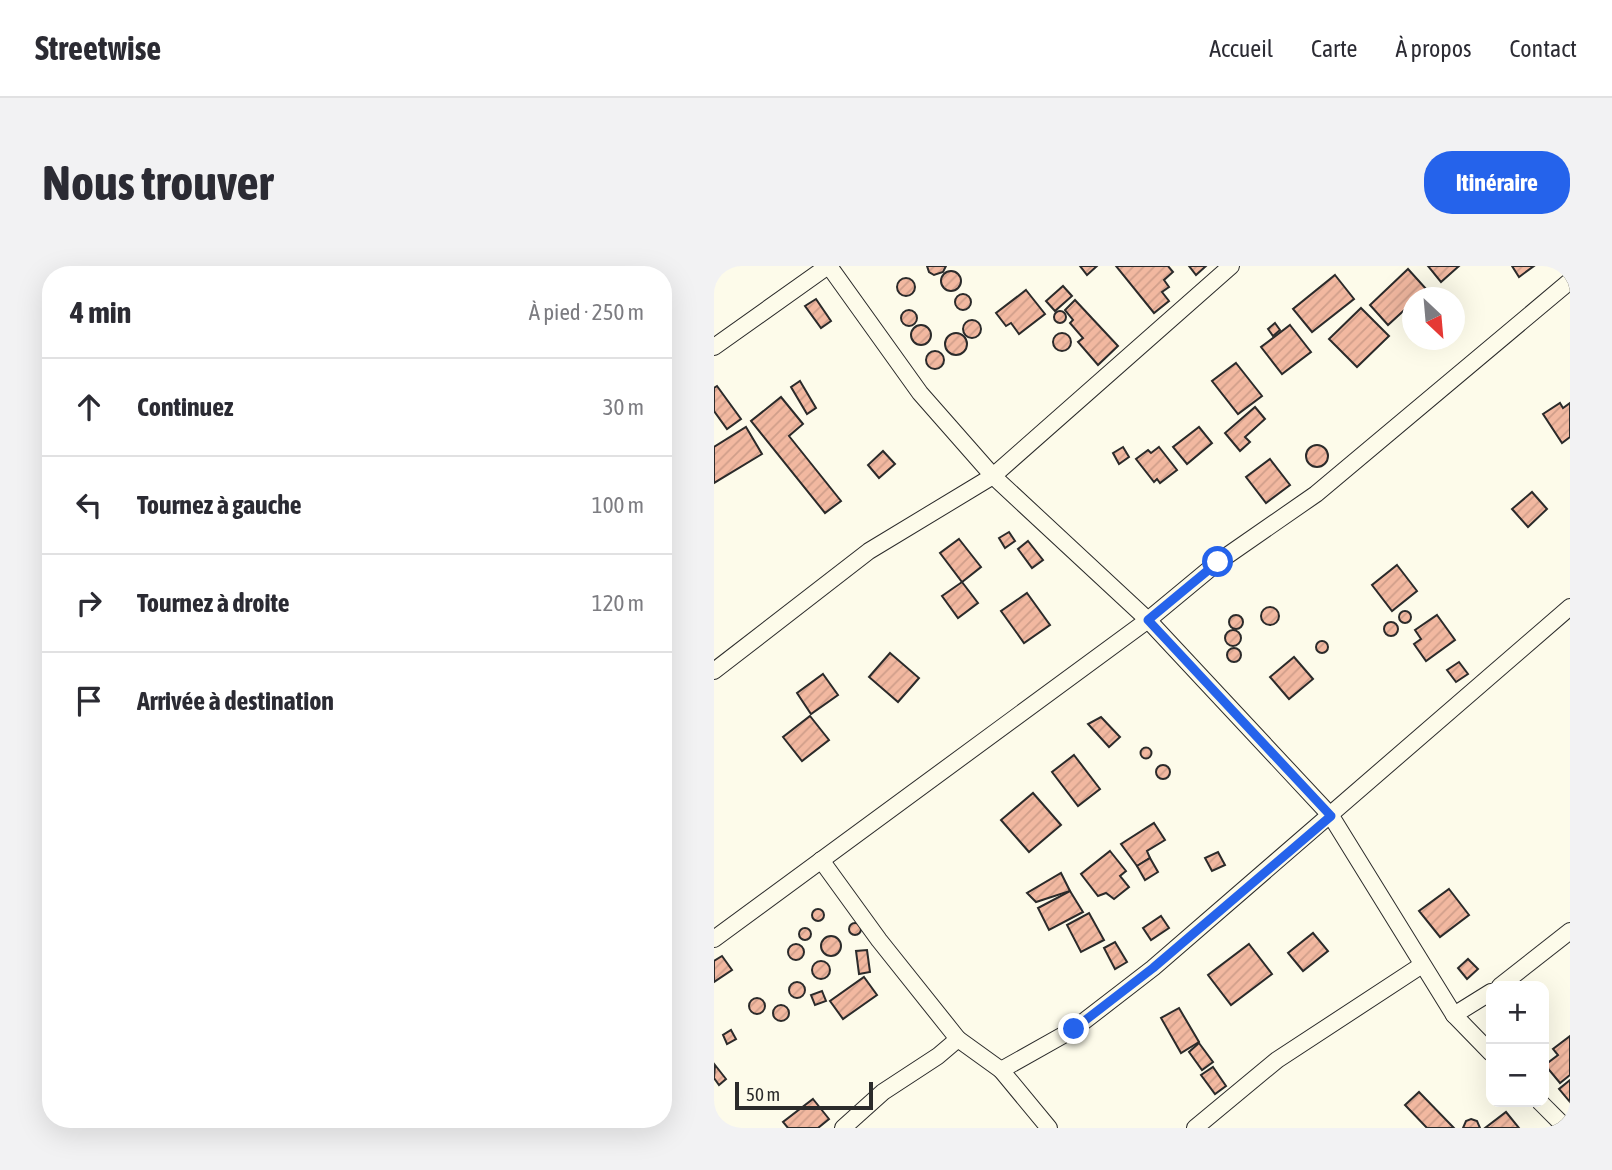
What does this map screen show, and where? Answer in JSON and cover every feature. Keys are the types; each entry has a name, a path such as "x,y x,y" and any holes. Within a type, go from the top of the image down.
{"street":[{"path":"714,347 829,266 920,393 993,475 1148,620 1331,816 1454,1016 1486,1048"},
{"path":"714,671 869,551 993,475 1231,266"},
{"path":"714,939 1148,620 1218,562 1316,494 1570,281"},
{"path":"1001,1070 1074,1029 1153,968 1570,607"},
{"path":"821,860 879,940 958,1039 1001,1070 1049,1128"},
{"path":"1506,981 1570,931"},
{"path":"1195,1128 1278,1060 1422,965"},
{"path":"1454,1016 1486,995"},
{"path":"843,1128 883,1093 938,1056 958,1039"},
{"path":"1545,1107 1566,1128"}],"building":[{"path":"927,266 946,266 943,272 934,275 929,272"},
{"path":"1080,266 1097,266 1087,275"},
{"path":"1116,266 1168,266 1173,272 1164,280 1169,287 1162,292 1169,301 1154,313"},
{"path":"1189,266 1206,266 1196,275"},
{"path":"1428,266 1459,266 1441,282"},
{"path":"1512,266 1534,266 1519,277"},
{"path":"1408,269 1424,287 1402,287 1402,312 1388,325 1370,305"},
{"path":"951,271 958,274 961,281 958,288 951,291 944,288 941,281 944,274"},
{"path":"1335,275 1354,299 1312,332 1293,309"},
{"path":"906,278 912,281 915,287 912,293 906,296 900,293 897,287 900,281"},
{"path":"1063,286 1072,296 1055,311 1046,301"},
{"path":"1026,290 1045,314 1019,334 1011,323 1006,326 996,313"},
{"path":"963,294 969,296 969,308 963,310 957,308 955,302 957,296"},
{"path":"816,299 831,321 821,328 805,306"},
{"path":"1075,300 1118,346 1098,365 1078,342 1083,338 1070,323 1073,320 1065,310"},
{"path":"1361,308 1389,336 1357,367 1329,339"},
{"path":"906,310 912,310 917,318 915,324 906,326 901,321 901,315"},
{"path":"1060,311 1066,317 1060,323 1054,317"},
{"path":"968,320 976,320 981,329 979,336 968,338 963,333 963,325"},
{"path":"1275,323 1280,330 1273,336 1268,329"},
{"path":"921,325 928,328 931,335 928,342 921,345 914,342 911,335 914,328"},
{"path":"1290,325 1311,352 1282,374 1261,347"},
{"path":"956,333 964,336 967,344 964,352 956,355 948,352 945,344 948,336"},
{"path":"1062,333 1068,336 1071,342 1068,348 1062,351 1056,348 1053,342 1056,336"},
{"path":"935,351 941,354 944,360 941,366 935,369 929,366 926,360 929,354"},
{"path":"1236,363 1262,396 1238,414 1212,381"},
{"path":"800,381 816,408 807,414 791,387"},
{"path":"717,386 741,419 727,429 714,411 714,388"},
{"path":"781,397 803,424 789,436 841,501 825,513 751,421"},
{"path":"1560,403 1563,408 1570,403 1570,437 1562,443 1543,414"},
{"path":"1255,407 1265,419 1245,437 1250,442 1240,451 1225,433"},
{"path":"746,427 762,454 714,483 714,447"},
{"path":"1199,427 1212,443 1187,464 1173,447"},
{"path":"1317,445 1325,448 1328,456 1325,464 1317,467 1309,464 1306,456 1309,448"},
{"path":"1123,447 1129,457 1119,464 1113,453"},
{"path":"1159,447 1177,470 1160,483 1157,479 1154,482 1136,459 1148,450 1151,453"},
{"path":"883,451 895,464 879,478 868,465"},
{"path":"1270,459 1290,485 1266,503 1246,477"},
{"path":"1532,492 1547,509 1528,527 1512,509"},
{"path":"1009,532 1015,541 1005,548 999,538"},
{"path":"959,539 981,567 962,582 940,553"},
{"path":"1028,541 1043,560 1032,568 1018,549"},
{"path":"1397,565 1417,591 1392,611 1372,585"},
{"path":"962,582 978,603 958,618 942,596"},
{"path":"1027,593 1050,625 1024,643 1001,611"},
{"path":"1270,607 1276,610 1279,616 1276,622 1270,625 1264,622 1261,616 1264,610"},
{"path":"1405,611 1411,617 1405,623 1399,617"},
{"path":"1236,615 1241,617 1241,627 1236,629 1231,627 1229,622 1231,617"},
{"path":"1437,615 1455,640 1426,661 1414,644 1421,639 1415,630"},
{"path":"1388,622 1394,622 1398,629 1394,636 1388,636 1384,632 1384,626"},
{"path":"1233,630 1241,638 1233,646 1225,638"},
{"path":"1322,641 1328,647 1322,653 1316,647"},
{"path":"1231,648 1237,648 1241,655 1237,662 1231,662 1227,658 1227,652"},
{"path":"890,653 919,678 898,702 869,677"},
{"path":"1294,657 1313,679 1289,699 1270,677"},
{"path":"1459,662 1468,674 1456,682 1447,670"},
{"path":"823,674 838,695 811,714 797,693"},
{"path":"810,716 829,740 802,761 783,737"},
{"path":"1101,717 1120,737 1109,747 1088,724"},
{"path":"1146,748 1150,749 1150,757 1146,758 1142,757 1141,753 1142,749"},
{"path":"1074,755 1100,789 1078,806 1052,772"},
{"path":"1163,765 1168,767 1168,777 1163,779 1158,777 1156,772 1158,767"},
{"path":"1033,793 1061,825 1029,852 1001,820"},
{"path":"1154,823 1165,840 1147,851 1150,858 1137,866 1121,844"},
{"path":"1110,851 1126,871 1120,876 1129,887 1114,899 1106,893 1098,896 1081,874"},
{"path":"1218,852 1225,865 1212,871 1205,858"},
{"path":"1150,858 1158,872 1145,880 1137,866"},
{"path":"1061,873 1070,891 1036,902 1027,893"},
{"path":"1449,889 1469,915 1440,937 1419,911"},
{"path":"1070,891 1083,912 1049,930 1038,908"},
{"path":"818,909 824,915 818,921 812,915"},
{"path":"1089,913 1104,940 1081,952 1067,925"},
{"path":"1161,916 1169,928 1151,940 1143,928"},
{"path":"855,923 861,929 855,935 849,929"},
{"path":"800,929 810,929 810,939 800,939"},
{"path":"1313,933 1328,951 1303,971 1288,953"},
{"path":"831,936 838,939 841,946 838,953 831,956 824,953 821,946 824,939"},
{"path":"1115,942 1127,962 1115,969 1104,948"},
{"path":"796,944 804,952 796,960 788,952"},
{"path":"1249,944 1272,974 1231,1005 1208,975"},
{"path":"867,950 870,972 859,974 856,951"},
{"path":"722,956 732,970 714,982 714,961"},
{"path":"1468,959 1478,969 1467,979 1458,968"},
{"path":"817,961 825,961 830,970 828,977 817,979 812,974 812,966"},
{"path":"864,977 877,995 843,1019 830,1001"},
{"path":"794,982 800,982 805,990 803,996 794,998 789,993 789,987"},
{"path":"822,991 826,1001 815,1005 811,995"},
{"path":"757,998 763,1000 763,1012 757,1014 751,1012 749,1006 751,1000"},
{"path":"781,1005 787,1007 787,1019 781,1021 775,1019 773,1013 775,1007"},
{"path":"1179,1008 1199,1042 1181,1053 1161,1018"},
{"path":"731,1030 736,1039 727,1044 723,1035"},
{"path":"1570,1036 1570,1075 1560,1083 1549,1070 1549,1062 1558,1055 1553,1049"},
{"path":"1199,1043 1213,1062 1202,1070 1189,1052"},
{"path":"715,1065 726,1079 719,1085 714,1078"},
{"path":"1213,1067 1226,1086 1215,1094 1201,1075"},
{"path":"1570,1080 1570,1102 1559,1089"},
{"path":"1419,1092 1454,1128 1427,1128 1405,1105"},
{"path":"813,1099 829,1119 818,1128 788,1128 783,1122"},
{"path":"714,1112 724,1126 722,1128 714,1128"},
{"path":"1506,1112 1519,1128 1485,1128"},
{"path":"1466,1121 1477,1121 1480,1128 1463,1128"}],"route":[{"path":"1074,1029 1153,968 1331,816 1148,620 1218,562"}]}
